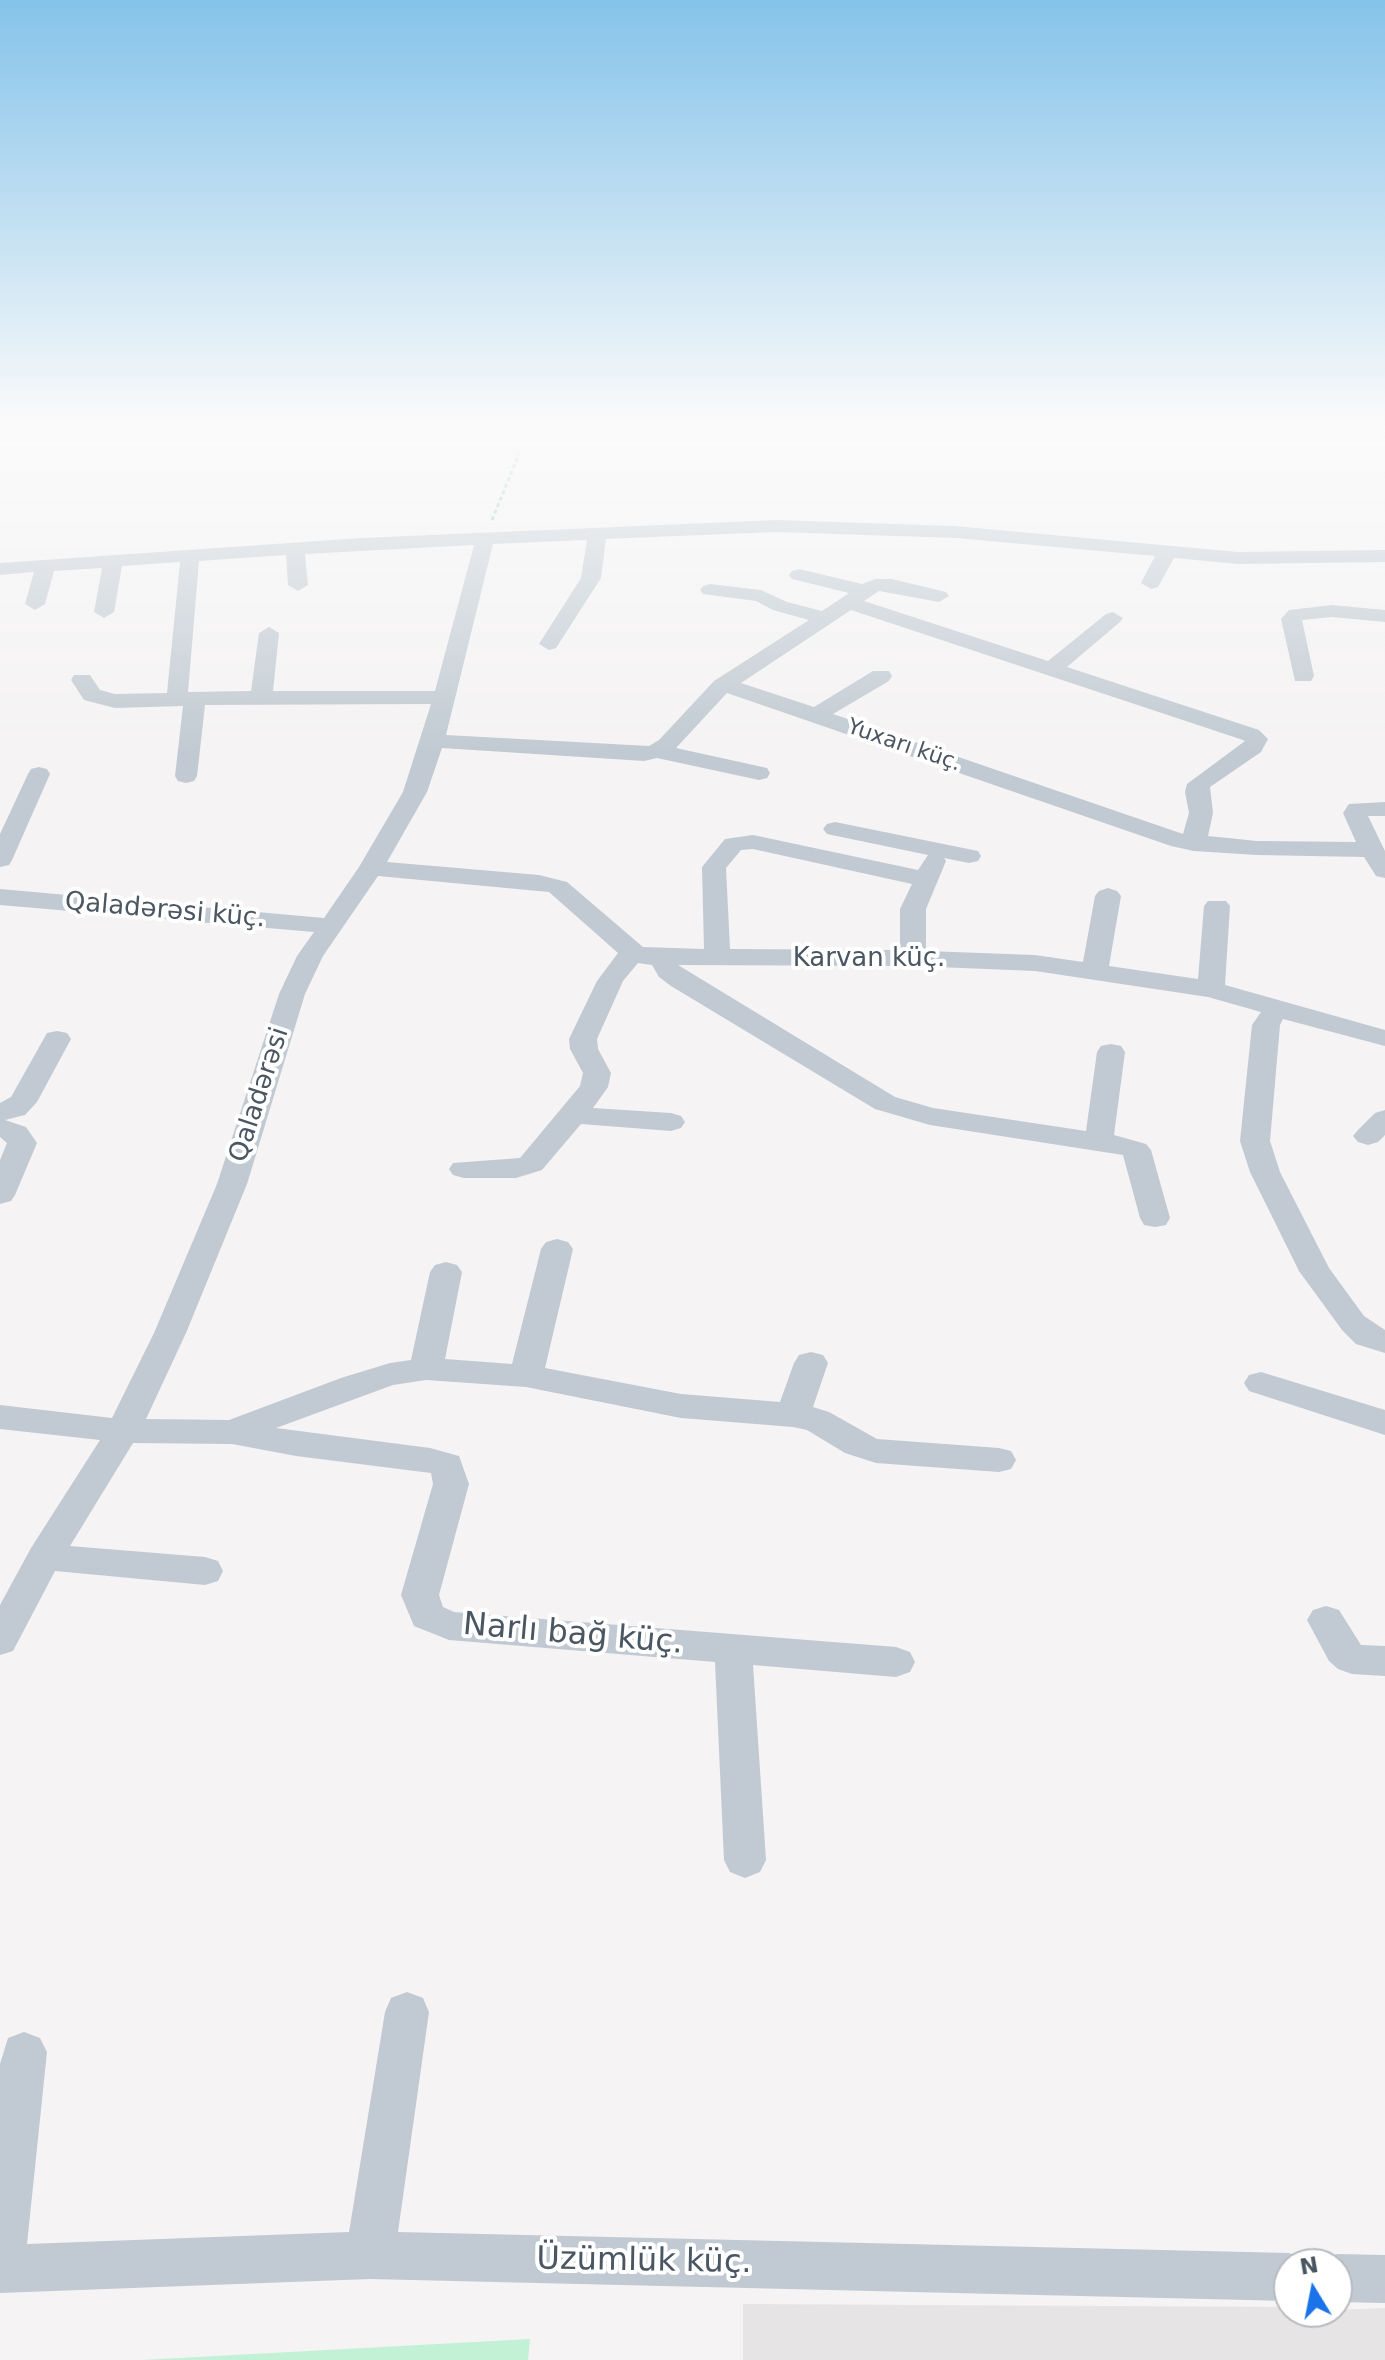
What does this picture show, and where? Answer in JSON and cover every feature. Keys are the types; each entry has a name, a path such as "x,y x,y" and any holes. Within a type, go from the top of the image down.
{"street":[{"path":"0,569 295,548 639,532"},
{"path":"956,532 1277,560 1385,556"},
{"path":"549,644 591,578 597,534"},
{"name":"Qaladərəsi","path":"0,1641 44,1557 123,1431 170,1333 232,1184 292,994 329,926 406,812 433,741 485,538"},
{"path":"295,548 298,585"},
{"path":"1151,583 1167,552"},
{"path":"186,776 190,555"},
{"path":"104,612 113,561"},
{"path":"35,604 46,565"},
{"path":"799,575 1052,669 1257,739 1253,747 1199,784 1197,792 1201,813 1194,844"},
{"path":"657,751 722,686 857,597 884,584 939,596"},
{"path":"710,590 761,596 780,606 825,618"},
{"path":"1303,676 1291,619 1296,614 1332,611 1385,616"},
{"path":"1052,669 1113,618"},
{"path":"261,697 269,633"},
{"path":"815,716 881,676"},
{"path":"82,680 92,695 100,699 443,698"},
{"name":"Yuxarı küç.","path":"722,686 746,691 1194,844 1372,850"},
{"path":"433,741 519,744 631,754 657,751 759,773"},
{"path":"0,860 39,774"},
{"path":"1385,809 1357,809 1355,813 1385,871"},
{"path":"835,829 969,856"},
{"path":"717,959 713,873 714,867 734,844 753,842 924,879"},
{"path":"913,958 913,909 924,879 939,852"},
{"path":"371,868 539,882 558,887 680,980 885,1103 930,1116 1124,1145 1136,1150 1155,1218"},
{"path":"1095,970 1108,896"},
{"name":"Qaladərəsi küç.","path":"0,897 329,926"},
{"path":"1211,989 1217,906"},
{"path":"464,1169 516,1169 531,1164 594,1087 597,1073 584,1049 583,1039 610,981 621,964 648,956"},
{"name":"Karvan küç.","path":"648,956 994,960 1095,970 1211,989 1278,1007 1325,1024 1385,1038"},
{"path":"1278,1007 1266,1025 1255,1141 1265,1172 1315,1271 1353,1323 1368,1336 1385,1342"},
{"path":"0,1112 15,1109 23,1102 57,1039"},
{"path":"1099,1141 1111,1052"},
{"path":"573,1115 671,1122"},
{"path":"0,1127 16,1133 22,1143 0,1195"},
{"path":"526,1376 557,1249"},
{"path":"426,1369 446,1272"},
{"path":"793,1415 811,1363"},
{"path":"232,1432 353,1386 390,1374 426,1369 526,1376 681,1406 793,1415 817,1420 857,1445 876,1451 999,1460"},
{"path":"1261,1383 1316,1398 1385,1423"},
{"name":"Narlı bağ küç.","path":"0,1417 123,1431 232,1432 447,1465 451,1484 420,1595 427,1616 449,1626 896,1662"},
{"path":"44,1557 205,1571"},
{"path":"1326,1620 1342,1651 1352,1659 1385,1661"},
{"path":"733,1648 745,1860"},
{"path":"370,2255 407,2012"},
{"path":"0,2269 24,2052"},
{"name":"Üzümlük küç.","path":"0,2269 370,2255 1273,2277"},
{"path":"1353,2278 1385,2279"}],"path":[{"path":"485,538 487,532"}],"shaded area":[{"path":"743,2304 1273,2307 1273,2328 1353,2328 1353,2309 1385,2308 1385,2360 743,2360"}],"green space":[{"path":"530,2339 528,2360 142,2360"}]}
